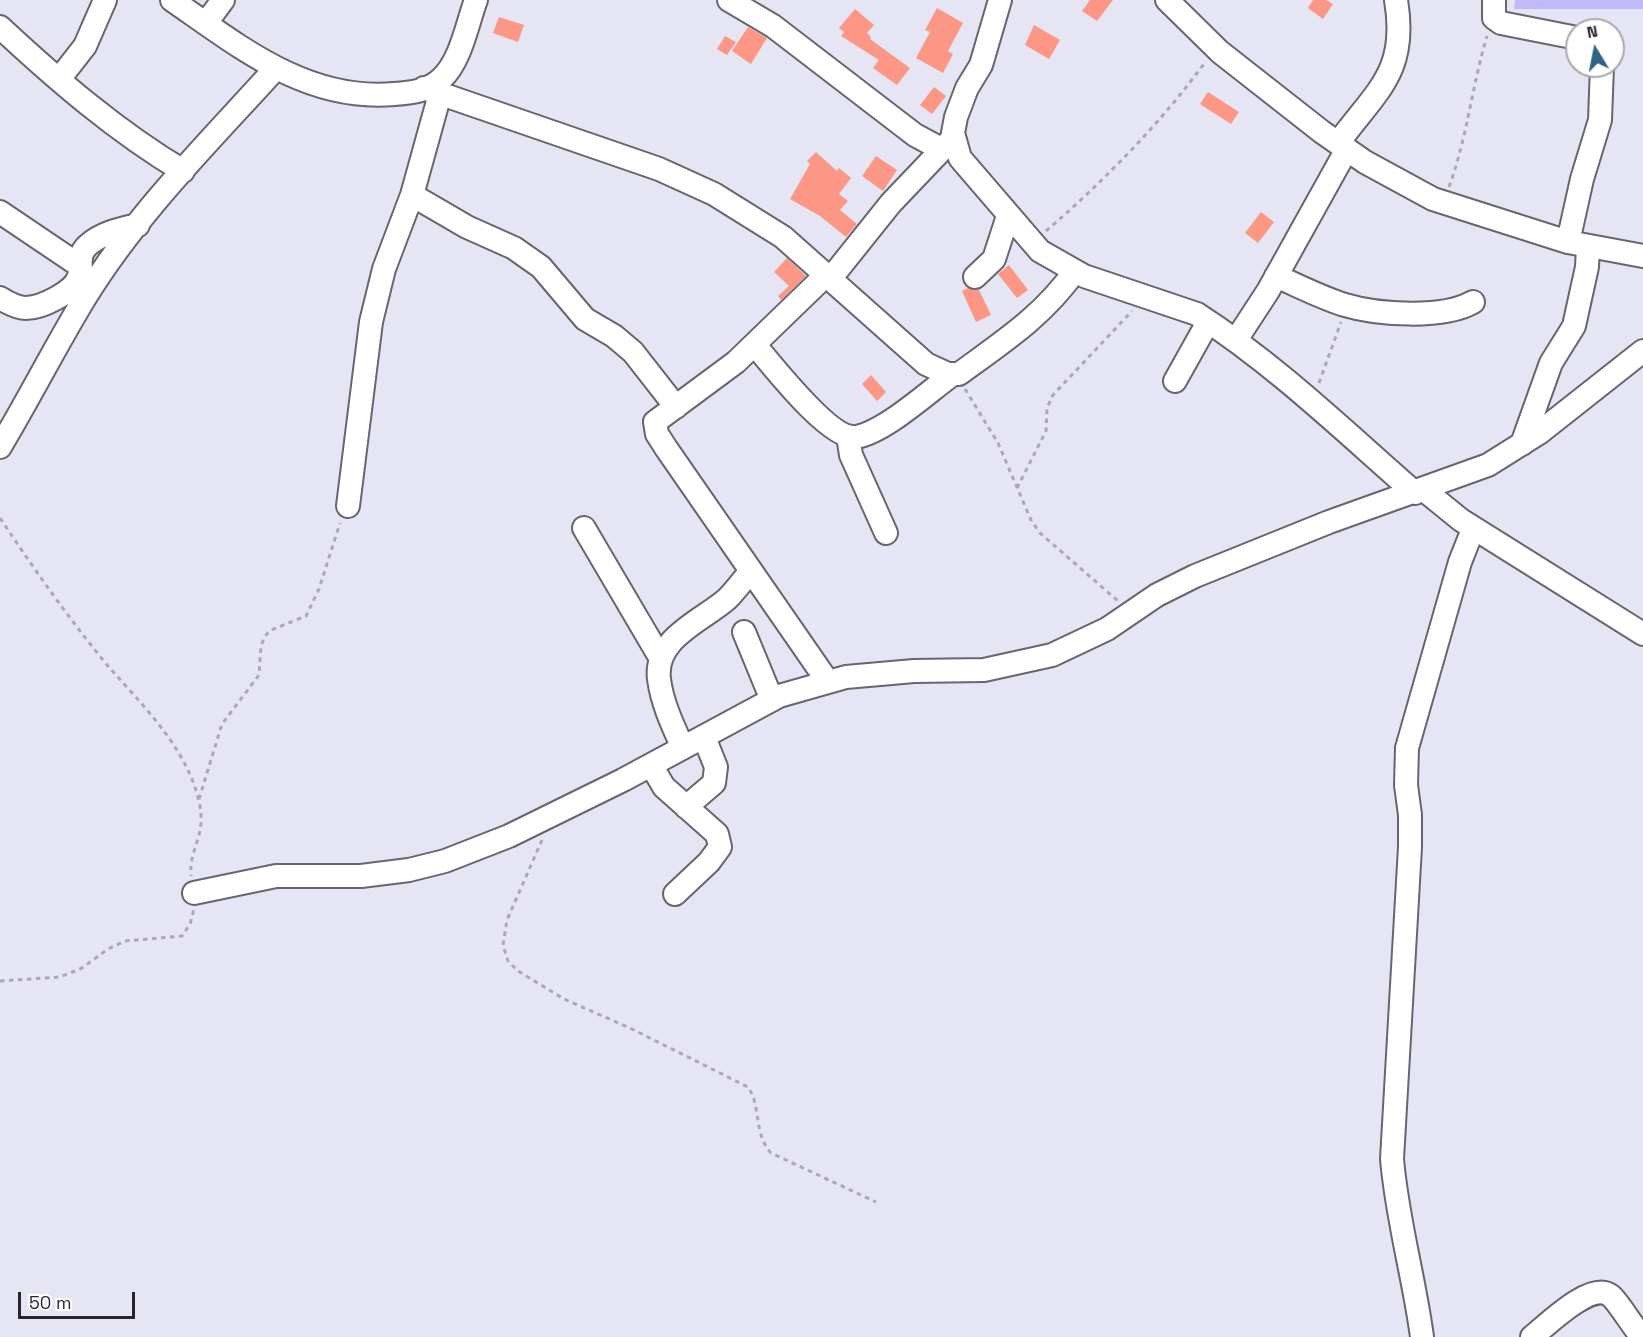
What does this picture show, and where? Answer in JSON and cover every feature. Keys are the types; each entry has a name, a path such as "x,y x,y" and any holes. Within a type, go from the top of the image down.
{"street":[{"path":"60,78 85,46 105,0"},
{"path":"172,0 276,68 313,86 345,94 383,95 432,91 659,169 714,194 783,237 926,364 937,371 956,374"},
{"path":"206,23 223,0"},
{"path":"348,506 371,322 384,269 412,195 432,91 454,61 476,0"},
{"path":"729,0 772,26 915,135 947,143 1040,251 1075,271 1197,314 1263,359 1420,491 1473,529 1641,631"},
{"path":"828,682 657,434 655,422 696,394 755,345 829,276 891,203 947,143 967,88 981,65 1000,0"},
{"path":"1167,0 1216,48 1261,86 1365,162 1443,202 1578,244 1643,256"},
{"path":"1236,340 1276,276 1342,146 1387,80 1400,40 1396,0"},
{"path":"1494,9 1501,23 1565,36"},
{"path":"0,27 95,111 145,148 183,171"},
{"path":"0,447 38,385 86,295 138,225 183,171 276,68"},
{"path":"1522,444 1551,363 1575,326 1587,267 1578,244 1582,179 1600,120 1602,78"},
{"path":"412,195 467,226 514,248 541,267 585,319 614,336 633,352 676,407"},
{"path":"0,212 80,267"},
{"path":"975,277 994,259 1008,216"},
{"path":"0,298 23,308 34,307 75,284 80,275 82,252 89,244 112,231 138,225"},
{"path":"755,345 812,409 836,430 848,436 867,434 1028,325 1055,298 1075,271"},
{"path":"1276,276 1346,306 1386,311 1443,313 1461,310 1473,302"},
{"path":"1175,381 1208,322"},
{"path":"194,893 276,876 361,876 409,870 445,861 509,836 651,765 772,700 828,682 878,674 984,670 1052,656 1107,629 1157,595 1242,556 1488,465 1522,444 1629,365 1643,351"},
{"path":"848,436 851,455 886,533"},
{"path":"584,528 660,659"},
{"path":"1422,1337 1418,1302 1395,1197 1392,1159 1410,847 1407,748 1460,562 1473,529"},
{"path":"683,748 662,697 658,677 660,659 687,627 726,599 751,571"},
{"path":"744,632 772,700"},
{"path":"686,807 714,783 716,767 704,737"},
{"path":"651,765 664,787 717,834 720,847 709,862 675,894"},
{"path":"1532,1337 1572,1304 1587,1295 1601,1292 1610,1295 1642,1337"}],"path":[{"path":"1443,202 1457,165 1473,85 1494,9"},
{"path":"1032,242 1075,206 1131,148 1198,73 1216,48"},
{"path":"1017,488 1046,431 1047,408 1053,395 1146,297"},
{"path":"1312,402 1346,306"},
{"path":"956,374 998,443 1031,520 1040,533 1130,612"},
{"path":"198,800 222,724 259,675 263,641 271,630 306,616 320,589 336,532 348,506"},
{"path":"0,981 60,977 82,968 108,949 125,941 182,936 195,910 190,860 199,844 202,829 198,800 189,774 156,721 108,665 39,576 1,520"},
{"path":"549,815 541,844 507,920 503,945 508,961 518,971 555,994 748,1087 754,1096 762,1144 771,1153 876,1202"}],"shaded area":[{"path":"1515,0 1643,0 1643,9 1514,9"}],"building":[{"path":"1090,0 1113,0 1097,21 1082,11"},
{"path":"1313,0 1326,0 1333,4 1323,19 1308,8"},
{"path":"937,8 963,23 948,51 953,54 943,73 916,58 930,32 925,30"},
{"path":"855,9 874,25 867,33 870,39 910,68 897,85 873,68 879,60 841,36 844,32 839,28"},
{"path":"499,17 524,25 518,42 493,33"},
{"path":"1034,25 1060,40 1049,59 1025,45"},
{"path":"748,27 767,38 751,64 732,51"},
{"path":"725,36 736,42 727,55 717,49"},
{"path":"934,87 946,96 932,114 920,105"},
{"path":"1208,92 1239,112 1231,124 1200,104"},
{"path":"816,152 837,171 839,168 851,178 839,194 848,201 840,210 857,224 846,237 820,216 790,199 810,164 807,161"},
{"path":"876,156 897,170 883,191 862,176"},
{"path":"1261,212 1274,222 1258,243 1245,233"},
{"path":"787,258 806,276 781,300 778,296 789,286 774,272"},
{"path":"1009,265 1028,290 1017,298 998,274"},
{"path":"968,288 979,290 991,315 976,322 962,291"},
{"path":"871,375 886,392 877,401 862,384"}]}
